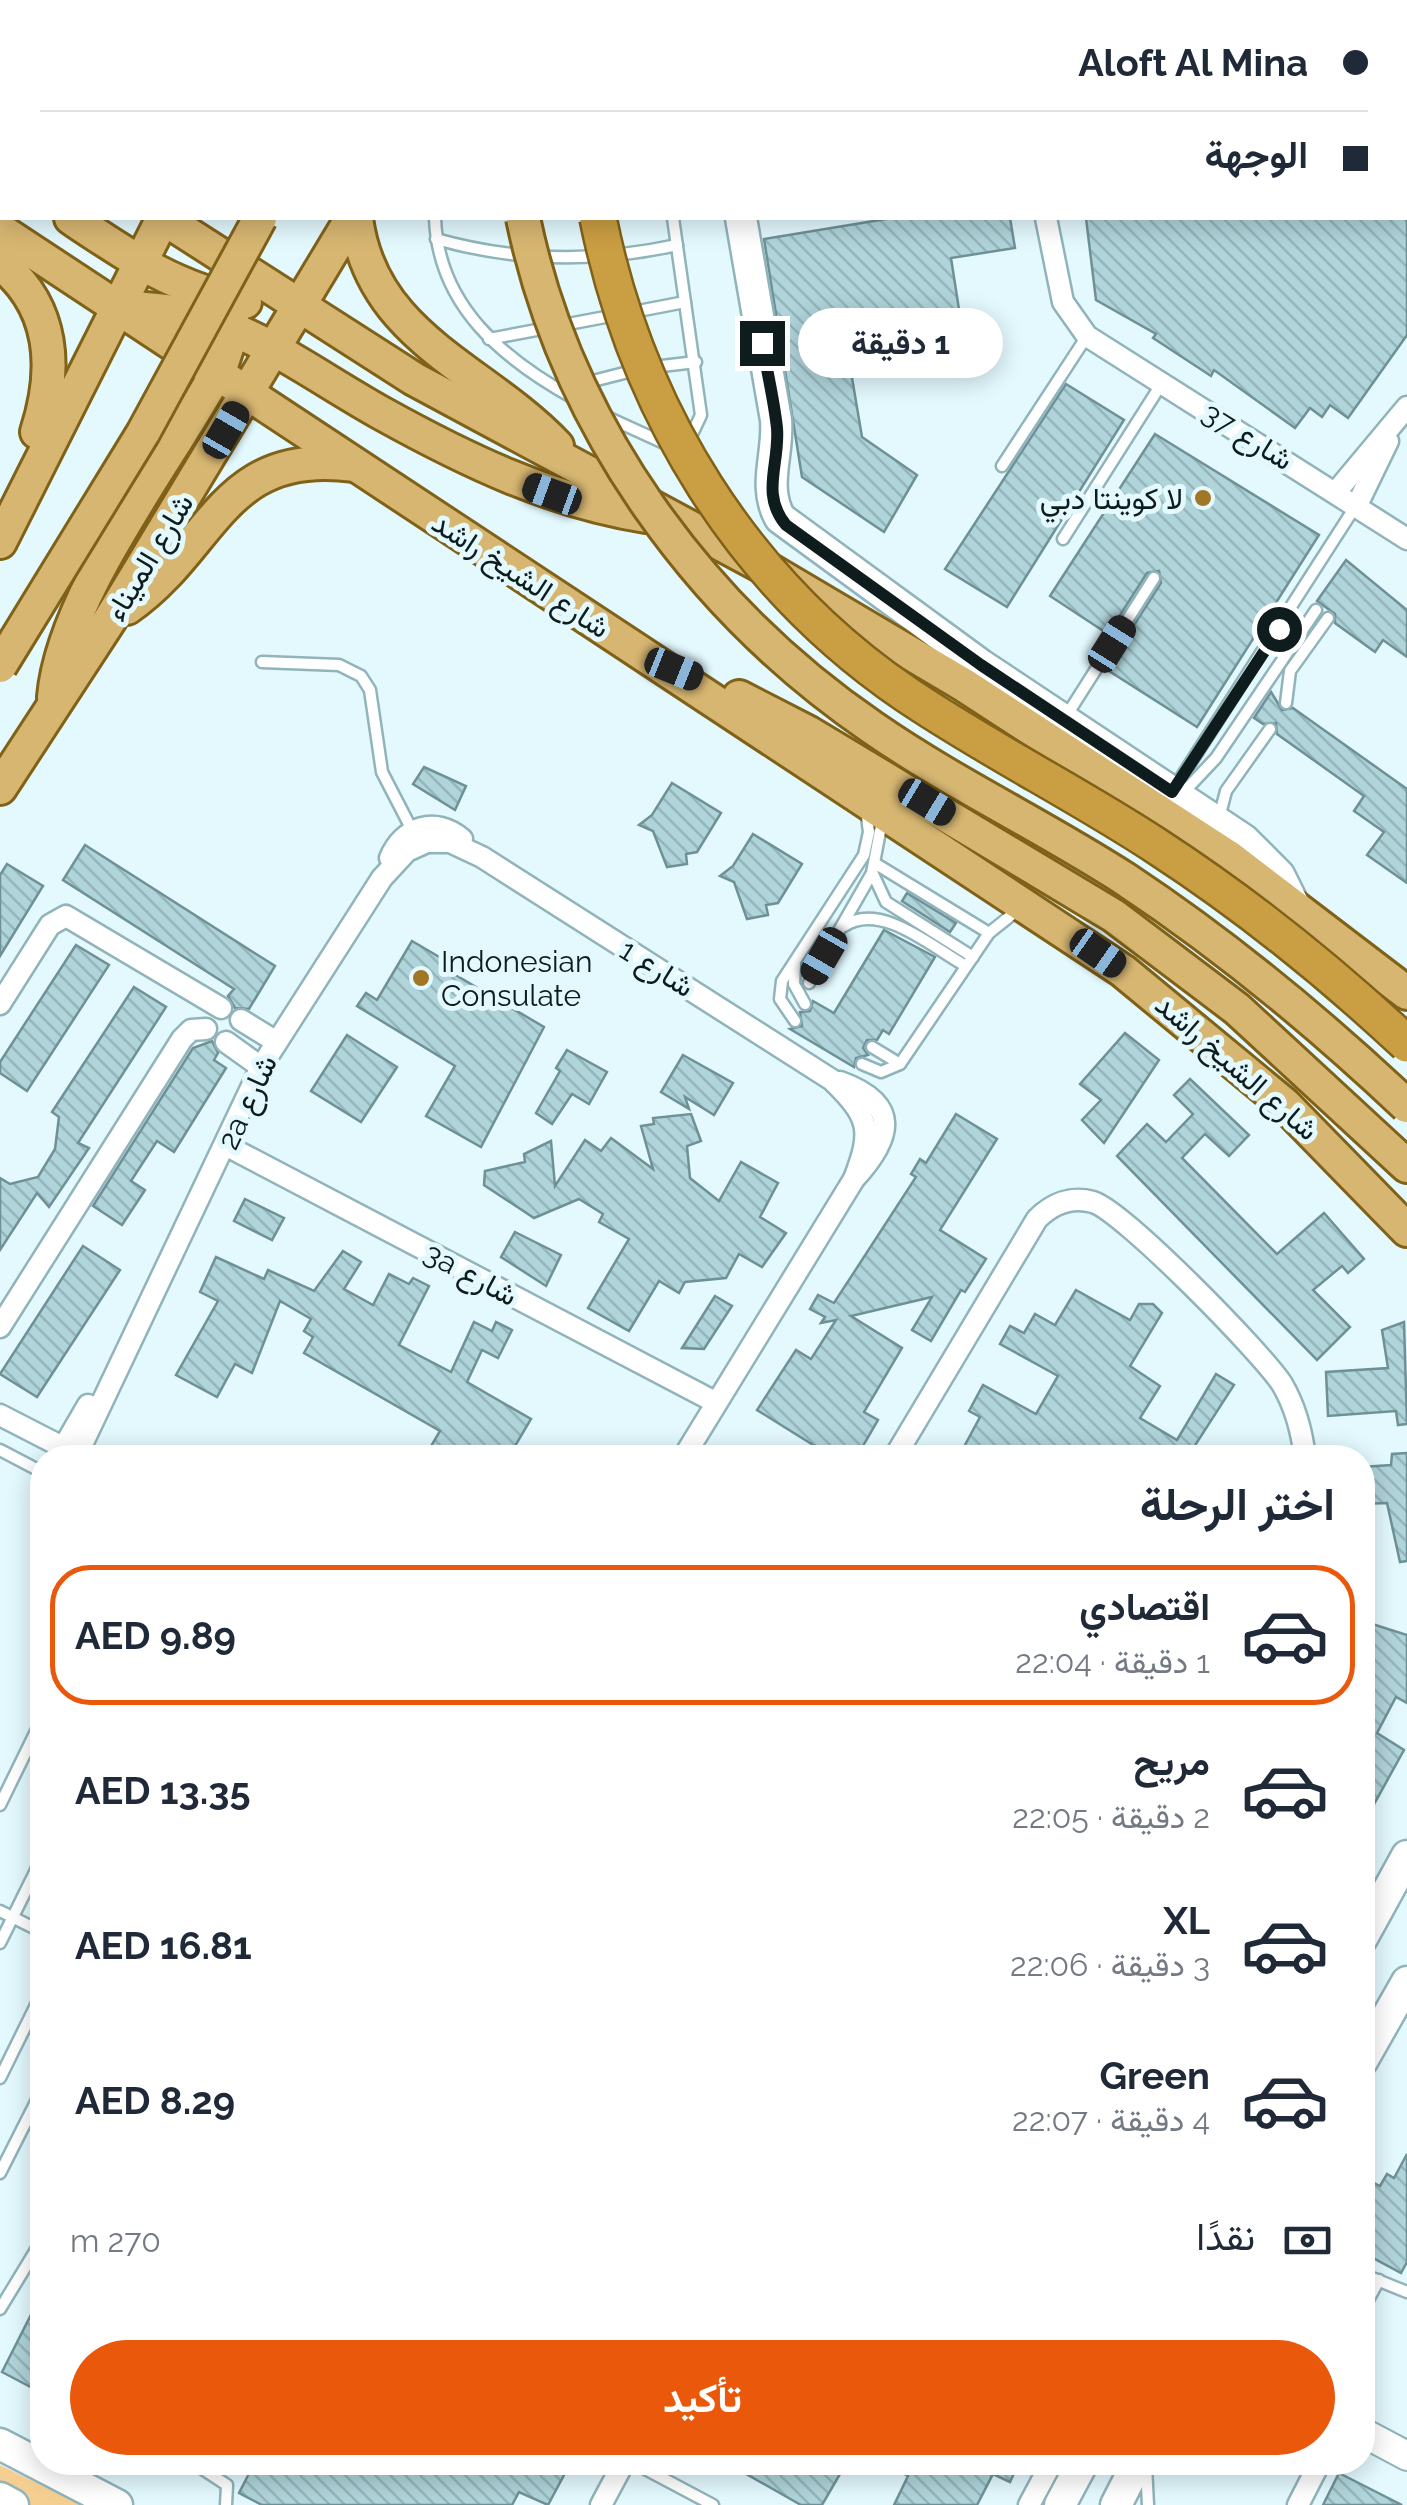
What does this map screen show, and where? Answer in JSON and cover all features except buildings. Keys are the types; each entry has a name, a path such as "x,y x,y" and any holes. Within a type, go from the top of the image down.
{"highway":[{"path":"598,220 618,300 662,412 724,516 791,596 845,646 905,693 1104,812 1218,888 1313,962 1407,1044"}],"main road":[{"path":"75,220 140,262 176,297"},
{"path":"3,537 162,220"},
{"path":"168,220 206,237 299,306 414,379 675,519 964,685 1152,804 1294,905 1407,993"},
{"path":"0,666 143,432 259,220"},
{"name":"شارع الميناء","path":"0,788 111,618 353,220"},
{"path":"355,220 370,271 404,324 504,397 576,469"},
{"path":"524,220 552,317 610,443 678,546 752,630 872,728 1072,846 1182,918 1302,1010 1407,1106"},
{"path":"741,220 776,420 778,445 770,490 780,518 903,610 1219,824 1269,862 1294,905"},
{"name":"شارع الشيخ راشد","path":"0,230 1123,971 1232,1058 1394,1208 1407,1230"},
{"path":"179,350 176,297 206,237"},
{"path":"206,237 232,313 275,347 382,413 522,483 597,506 675,519"},
{"path":"0,262 36,304 47,335 51,373 44,411 3,537"},
{"path":"116,308 176,297 232,313 299,306"},
{"path":"52,711 62,654 84,599 216,374 232,313"},
{"path":"111,618 158,584 216,511 240,489 285,467 319,462 354,465"},
{"path":"647,658 809,733 1114,916 1198,977 1326,1087 1407,1166"},
{"path":"1375,1914 1407,1856"},
{"path":"1375,2037 1407,1982"},
{"path":"0,2444 30,2460"},
{"path":"59,2475 117,2505"},
{"path":"1060,2505 1076,2475"},
{"path":"1116,2505 1131,2475"}],"street":[{"path":"1046,220 1063,302 1087,336"},
{"name":"شارع 37","path":"1087,336 1407,539"},
{"path":"1336,492 1407,407"},
{"path":"1357,505 1394,425"},
{"name":"شارع 1","path":"421,833 482,857 832,1080 865,1092 875,1123 854,1180 715,1402"},
{"name":"2a شارع","path":"78,1445 275,1041 382,878 395,846 421,833"},
{"path":"0,1004 50,926 66,916 221,1008"},
{"path":"241,1020 275,1041"},
{"path":"0,1327 182,1039 191,1030 206,1029"},
{"path":"226,1042 262,1067"},
{"name":"3a شارع","path":"227,1146 715,1402"},
{"path":"902,1445 1029,1230 1046,1210 1069,1200 1094,1202 1116,1215 1257,1352 1294,1408 1302,1445"},
{"path":"690,1445 715,1402"},
{"path":"0,1415 58,1445"},
{"path":"1375,2439 1407,2456"},
{"path":"601,2505 617,2475"},
{"path":"1030,2505 1045,2475"},
{"path":"1298,2505 1313,2475"}],"lane":[{"path":"435,220 436,239 454,294 489,339 560,391 647,439 676,442 693,432 701,414 673,220"},
{"path":"436,239 496,253 556,259 617,256 677,245"},
{"path":"489,339 685,302"},
{"path":"1002,466 1087,336"},
{"path":"560,391 627,371 696,362"},
{"path":"1063,539 1162,382"},
{"path":"1176,794 1357,505"},
{"path":"1064,719 1154,578"},
{"path":"1176,794 1216,758 1316,610"},
{"path":"1270,678 1287,697 1290,671 1328,618"},
{"path":"262,662 338,665 362,676 370,690 382,772 421,833"},
{"path":"1219,824 1226,791 1270,729"},
{"path":"809,983 874,868 882,832 871,805"},
{"path":"795,1021 783,1008 779,990 864,855 871,805"},
{"path":"874,868 989,933"},
{"path":"874,868 886,902 970,962"},
{"path":"862,1064 881,1072 900,1064 989,933 1006,916 1028,906"},
{"path":"840,930 858,918 878,918 970,962"},
{"path":"799,955 794,984 805,1004"},
{"path":"872,1047 900,1064"},
{"path":"0,1450 30,1466"},
{"path":"0,1805 30,1744"},
{"path":"0,1943 30,1883"},
{"path":"0,1911 30,1926"},
{"path":"0,2078 30,2017"},
{"path":"0,2174 30,2114"},
{"path":"0,2309 30,2260"},
{"path":"1375,2279 1407,2292"},
{"path":"1375,2287 1379,2280"},
{"path":"212,2475 227,2485 226,2505"},
{"path":"656,2475 713,2505"},
{"path":"1147,2475 1148,2505"}],"shaded area":[{"path":"0,2465 82,2505 27,2505 0,2490"}],"place":[{"name":"لا كوينتا دبي","path":"1203,498"},
{"name":"Indonesian Consulate","path":"421,978"}],"route":[{"path":"762,343 778,445 770,490 775,509 786,525 981,665 1172,792 1279,629"}]}
